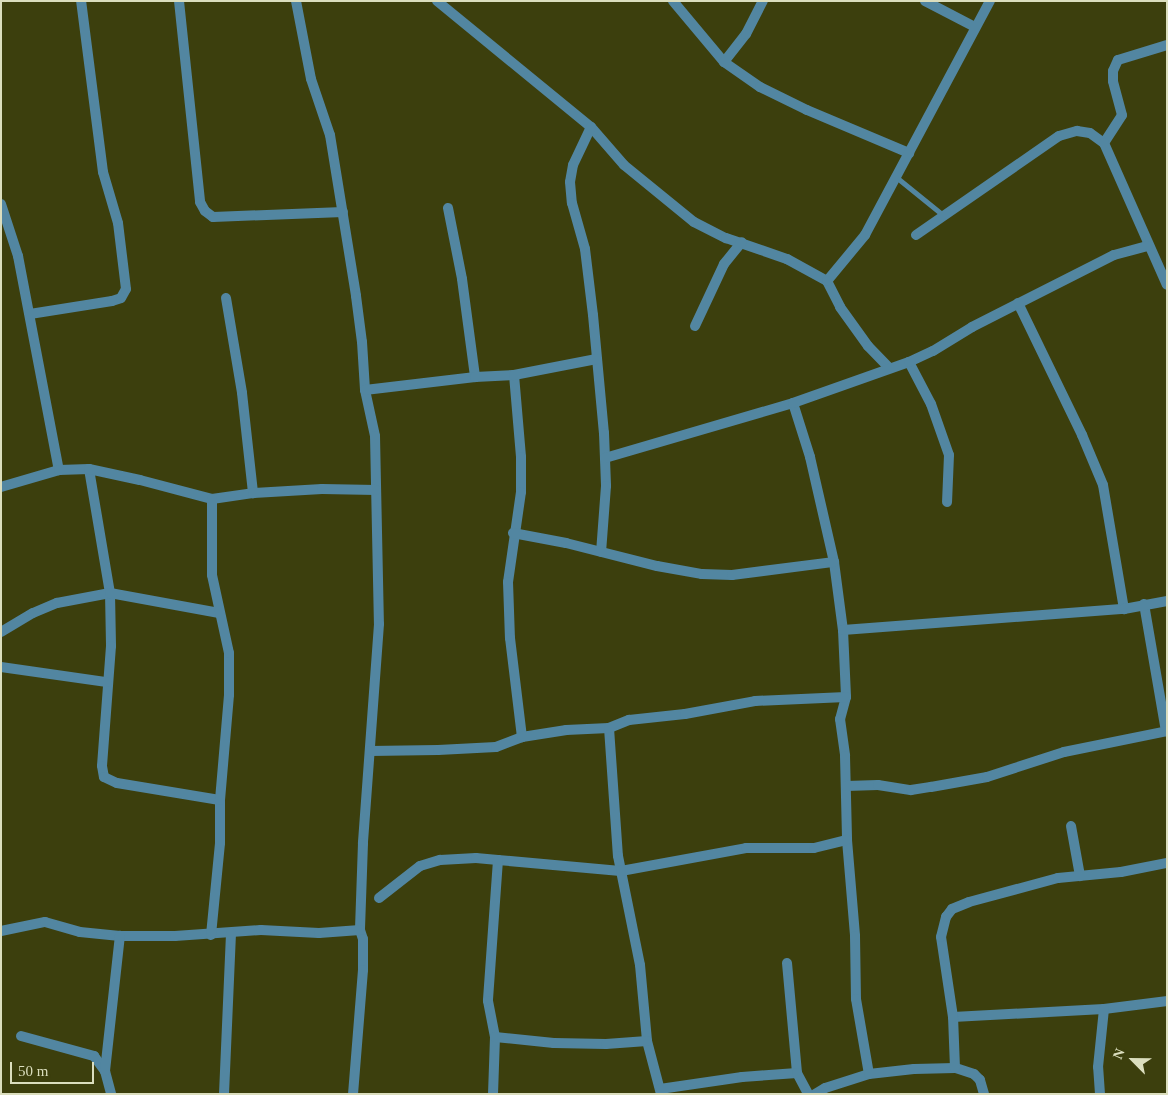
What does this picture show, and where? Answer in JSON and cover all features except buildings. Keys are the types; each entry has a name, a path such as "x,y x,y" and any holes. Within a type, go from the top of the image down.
{"street":[{"path":"30,314 112,301 121,298 126,289 118,223 103,172 81,1"},
{"path":"179,1 200,202 205,211 213,217 343,212"},
{"path":"296,1 311,79 330,135 362,342 365,390 374,436 380,624 363,842 360,930 363,940 363,970 353,1094"},
{"path":"437,1 591,127 624,165 694,222 726,238 742,242 809,269 827,281 840,307 862,338 889,368"},
{"path":"673,1 724,62 760,87 807,110 909,153"},
{"path":"724,62 746,34 763,1"},
{"path":"925,1 975,28"},
{"path":"827,281 865,234 990,1"},
{"path":"1104,143 1122,115 1113,81 1113,71 1118,60 1167,45"},
{"path":"591,127 574,164 570,182 572,203 585,249 593,315 605,458 606,486 601,552"},
{"path":"916,235 1059,136 1077,131 1090,134 1104,143 1125,186 1148,246 1167,285"},
{"path":"1,204 18,256 59,470"},
{"path":"448,208 462,279 475,377"},
{"path":"695,326 724,264 742,242"},
{"path":"605,458 793,403 909,362 1018,303 1114,255 1148,246"},
{"path":"226,298 242,393 253,493"},
{"path":"1018,303 1082,436 1103,486 1124,609"},
{"path":"365,390 475,377 514,375 596,359"},
{"path":"909,362 931,404 949,455 947,502"},
{"path":"514,375 521,457 521,492 508,582 510,638 522,736"},
{"path":"793,403 810,456 834,562 843,630 846,698 840,719 855,936 856,999 868,1074"},
{"path":"1,486 59,470 89,469 140,480 212,500 253,493 322,489 376,490"},
{"path":"89,469 110,594 111,646 102,766 104,777 116,784 220,800"},
{"path":"211,935 220,843 220,800 230,695 229,653 212,574 212,500"},
{"path":"514,533 657,566 702,574 725,575 834,562"},
{"path":"1,632 33,613 57,603 110,594 219,613"},
{"path":"843,630 1124,609 1167,600"},
{"path":"846,786 878,785 911,790 987,778 1064,752 1166,731 1144,604"},
{"path":"1,667 107,682"},
{"path":"370,750 438,750 496,747 522,736 566,730 609,728 629,720 685,714 755,701 846,698"},
{"path":"609,728 613,814 621,871 640,965 646,1041 661,1092 742,1077 797,1073"},
{"path":"1071,826 1080,876"},
{"path":"379,898 420,866 440,860 476,858 621,871 746,848 814,848 847,840"},
{"path":"493,1094 494,1037 488,1001 498,860"},
{"path":"954,1068 953,1017 941,938 946,917 952,909 992,894 1058,878 1122,872 1167,863"},
{"path":"1,931 45,922 80,932 120,936 211,935 261,930 319,933 360,930"},
{"path":"224,1094 231,933"},
{"path":"111,1094 105,1071 120,936"},
{"path":"787,963 797,1073 808,1094"},
{"path":"953,1017 1104,1009 1167,1001"},
{"path":"1100,1094 1098,1067 1104,1009"},
{"path":"21,1036 94,1056 105,1071"},
{"path":"494,1037 563,1043 606,1044 646,1041"},
{"path":"815,1094 825,1088 868,1074 935,1067 954,1068 974,1074 980,1080 984,1094"}],"lane":[{"path":"896,176 943,215"}]}
